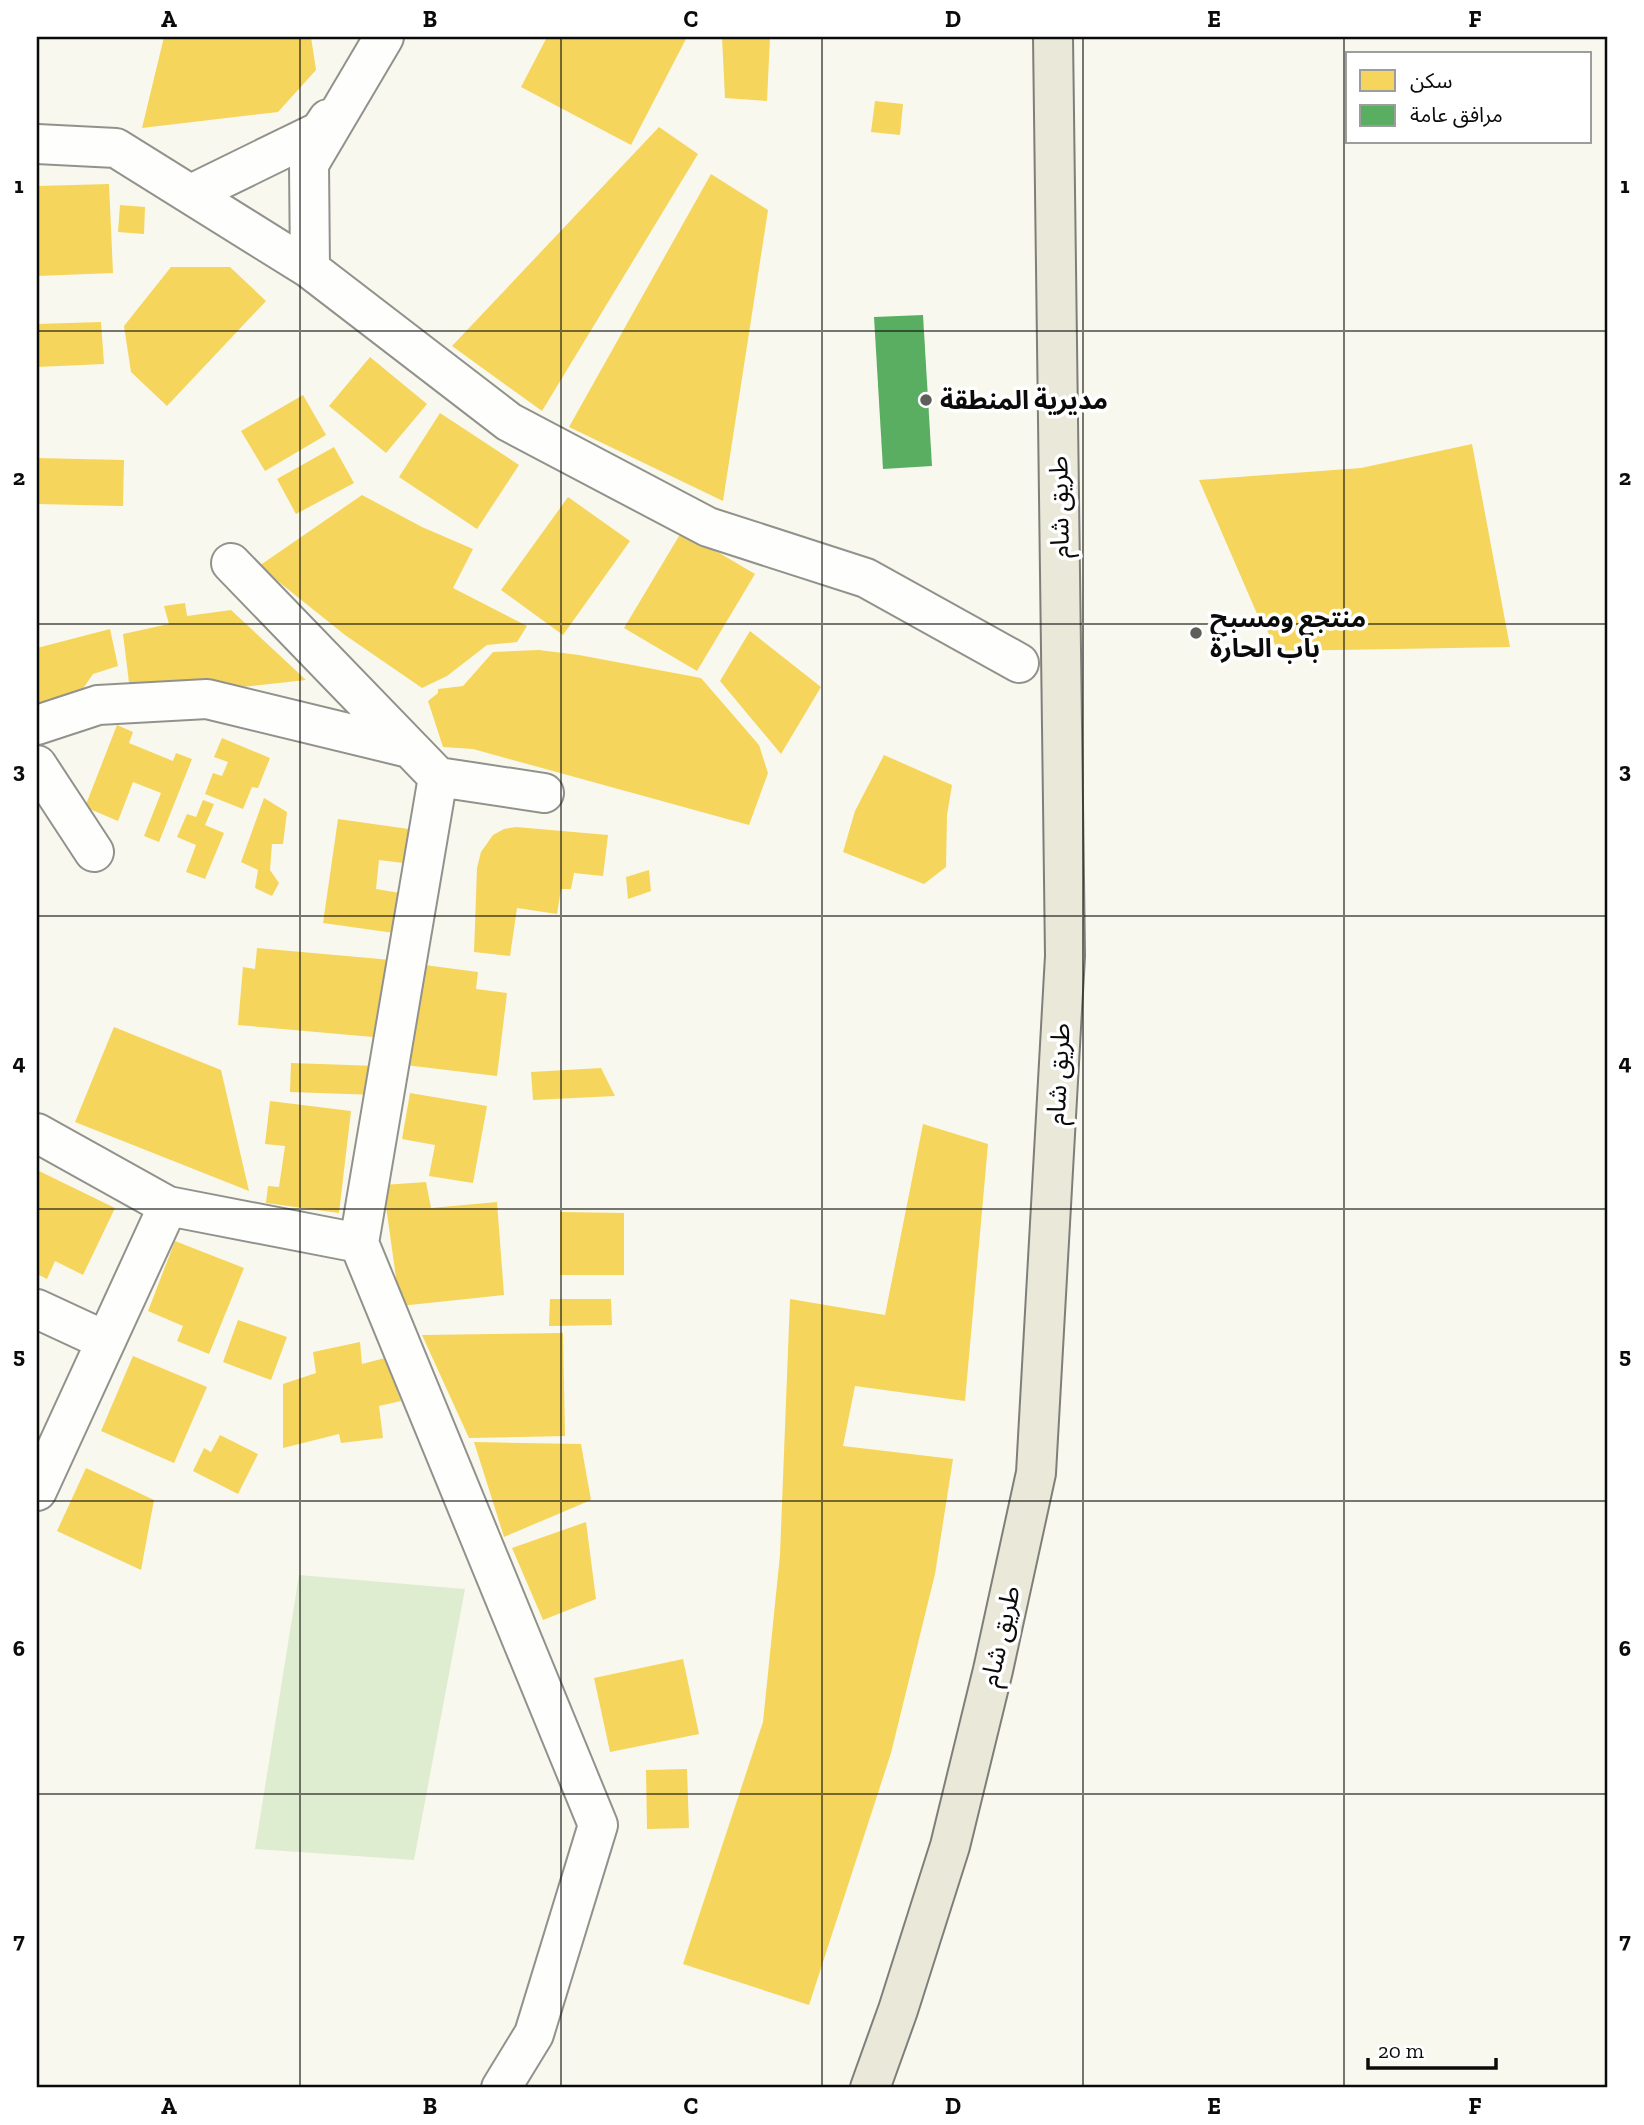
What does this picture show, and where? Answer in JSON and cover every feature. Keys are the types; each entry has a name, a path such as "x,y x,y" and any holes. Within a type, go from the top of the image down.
{"main road":[{"name":"طريق شام","path":"870,2088 950,1846 993,1670 1036,1474 1065,956 1053,37"}],"street":[{"path":"191,194 320,131 384,37"},
{"path":"310,269 309,164 384,37"},
{"path":"37,144 116,148 310,269 509,422 708,527 866,578 1019,663"},
{"path":"231,563 438,777 544,793"},
{"path":"37,725 98,705 207,699 410,748"},
{"path":"37,765 94,852"},
{"path":"438,777 359,1244 598,1825 534,2034 501,2088"},
{"path":"37,1133 168,1206 359,1244"},
{"path":"37,1491 168,1206"},
{"path":"37,1309 106,1341"}],"green space":[{"path":"299,1575 465,1589 414,1860 255,1849"}],"building: سكن":[{"path":"164,37 311,37 316,70 278,112 142,128"},
{"path":"547,37 687,37 631,145 521,87"},
{"path":"722,37 770,37 767,101 725,98"},
{"path":"875,101 903,104 900,135 871,132"},
{"path":"659,127 698,154 542,411 452,346"},
{"path":"711,174 768,210 723,501 569,427"},
{"path":"109,184 113,273 37,276 37,186"},
{"path":"120,205 145,207 144,234 118,232"},
{"path":"171,267 230,267 266,301 167,406 131,372 124,326"},
{"path":"101,322 104,364 37,367 37,324"},
{"path":"370,357 427,404 386,453 329,406"},
{"path":"303,395 326,435 265,471 241,431"},
{"path":"440,413 519,465 477,529 399,477"},
{"path":"1472,444 1510,647 1279,651 1258,616 1199,480 1361,468"},
{"path":"334,447 354,483 296,514 277,479"},
{"path":"37,458 124,460 123,506 37,504"},
{"path":"362,495 422,527 473,549 453,588 527,626 517,642 487,645 447,676 422,688 345,635 259,566"},
{"path":"568,497 630,541 563,635 501,590"},
{"path":"682,531 755,574 697,671 624,628"},
{"path":"185,603 187,616 231,610 306,680 131,699 123,634 169,624 164,606"},
{"path":"110,629 118,666 93,674 78,696 37,710 37,648"},
{"path":"750,631 821,687 781,754 720,681"},
{"path":"539,650 701,678 759,745 768,773 749,825 473,749 443,747 428,701 438,693 438,689 463,686 493,652"},
{"path":"117,725 133,732 129,743 173,761 176,753 192,759 159,842 144,836 161,793 133,782 118,821 85,807"},
{"path":"222,738 270,758 258,788 252,787 243,809 205,794 213,773 222,776 228,762 214,757"},
{"path":"884,755 952,785 947,815 946,867 924,884 843,852 855,811"},
{"path":"264,798 287,812 283,844 272,844 270,870 279,883 272,896 255,888 258,870 241,862"},
{"path":"203,800 214,804 205,825 224,833 205,879 186,872 196,845 177,837 187,814 196,817"},
{"path":"338,819 416,830 411,864 379,860 376,889 406,894 401,934 323,923"},
{"path":"516,827 608,835 603,876 574,873 571,889 561,889 557,914 517,908 510,956 474,952 477,868 481,852 493,835"},
{"path":"649,870 651,891 628,899 626,877"},
{"path":"257,948 391,960 384,1038 238,1025 243,967 255,969"},
{"path":"417,964 478,972 476,989 507,993 497,1076 405,1065"},
{"path":"114,1027 221,1070 249,1191 75,1122"},
{"path":"291,1063 378,1066 377,1095 290,1092"},
{"path":"601,1068 615,1096 533,1100 531,1072"},
{"path":"410,1093 487,1106 473,1183 429,1176 435,1145 402,1139"},
{"path":"270,1101 351,1111 339,1213 266,1203 268,1186 279,1187 285,1146 265,1144"},
{"path":"923,1124 988,1144 965,1401 855,1386 843,1446 953,1459 935,1574 891,1753 809,2005 683,1964 763,1722 780,1555 790,1299 885,1315"},
{"path":"37,1170 115,1208 83,1275 55,1261 47,1279 37,1274"},
{"path":"426,1182 431,1208 497,1202 504,1295 400,1306 383,1185"},
{"path":"560,1212 624,1213 624,1275 560,1275"},
{"path":"175,1241 244,1268 209,1354 177,1341 183,1326 148,1311"},
{"path":"550,1299 611,1299 612,1325 549,1326"},
{"path":"238,1320 287,1337 271,1380 223,1362"},
{"path":"563,1333 565,1436 469,1438 422,1335"},
{"path":"360,1342 362,1364 385,1358 401,1401 379,1406 383,1438 341,1443 339,1434 283,1448 283,1384 316,1373 313,1352"},
{"path":"133,1356 207,1387 174,1463 101,1431"},
{"path":"220,1435 258,1454 238,1494 193,1471 204,1448 211,1452"},
{"path":"474,1442 581,1444 591,1500 504,1537"},
{"path":"86,1468 154,1500 141,1570 57,1531"},
{"path":"586,1522 596,1599 543,1620 512,1548"},
{"path":"683,1659 699,1734 610,1752 594,1678"},
{"path":"687,1769 689,1828 647,1829 646,1770"}],"building: مرافق عامة":[{"path":"923,315 932,466 883,469 874,317"}],"place":[{"name":"مديرية المنطقة","path":"926,400"},
{"name":"منتجع ومسبح باب الحارة","path":"1196,633"}]}
